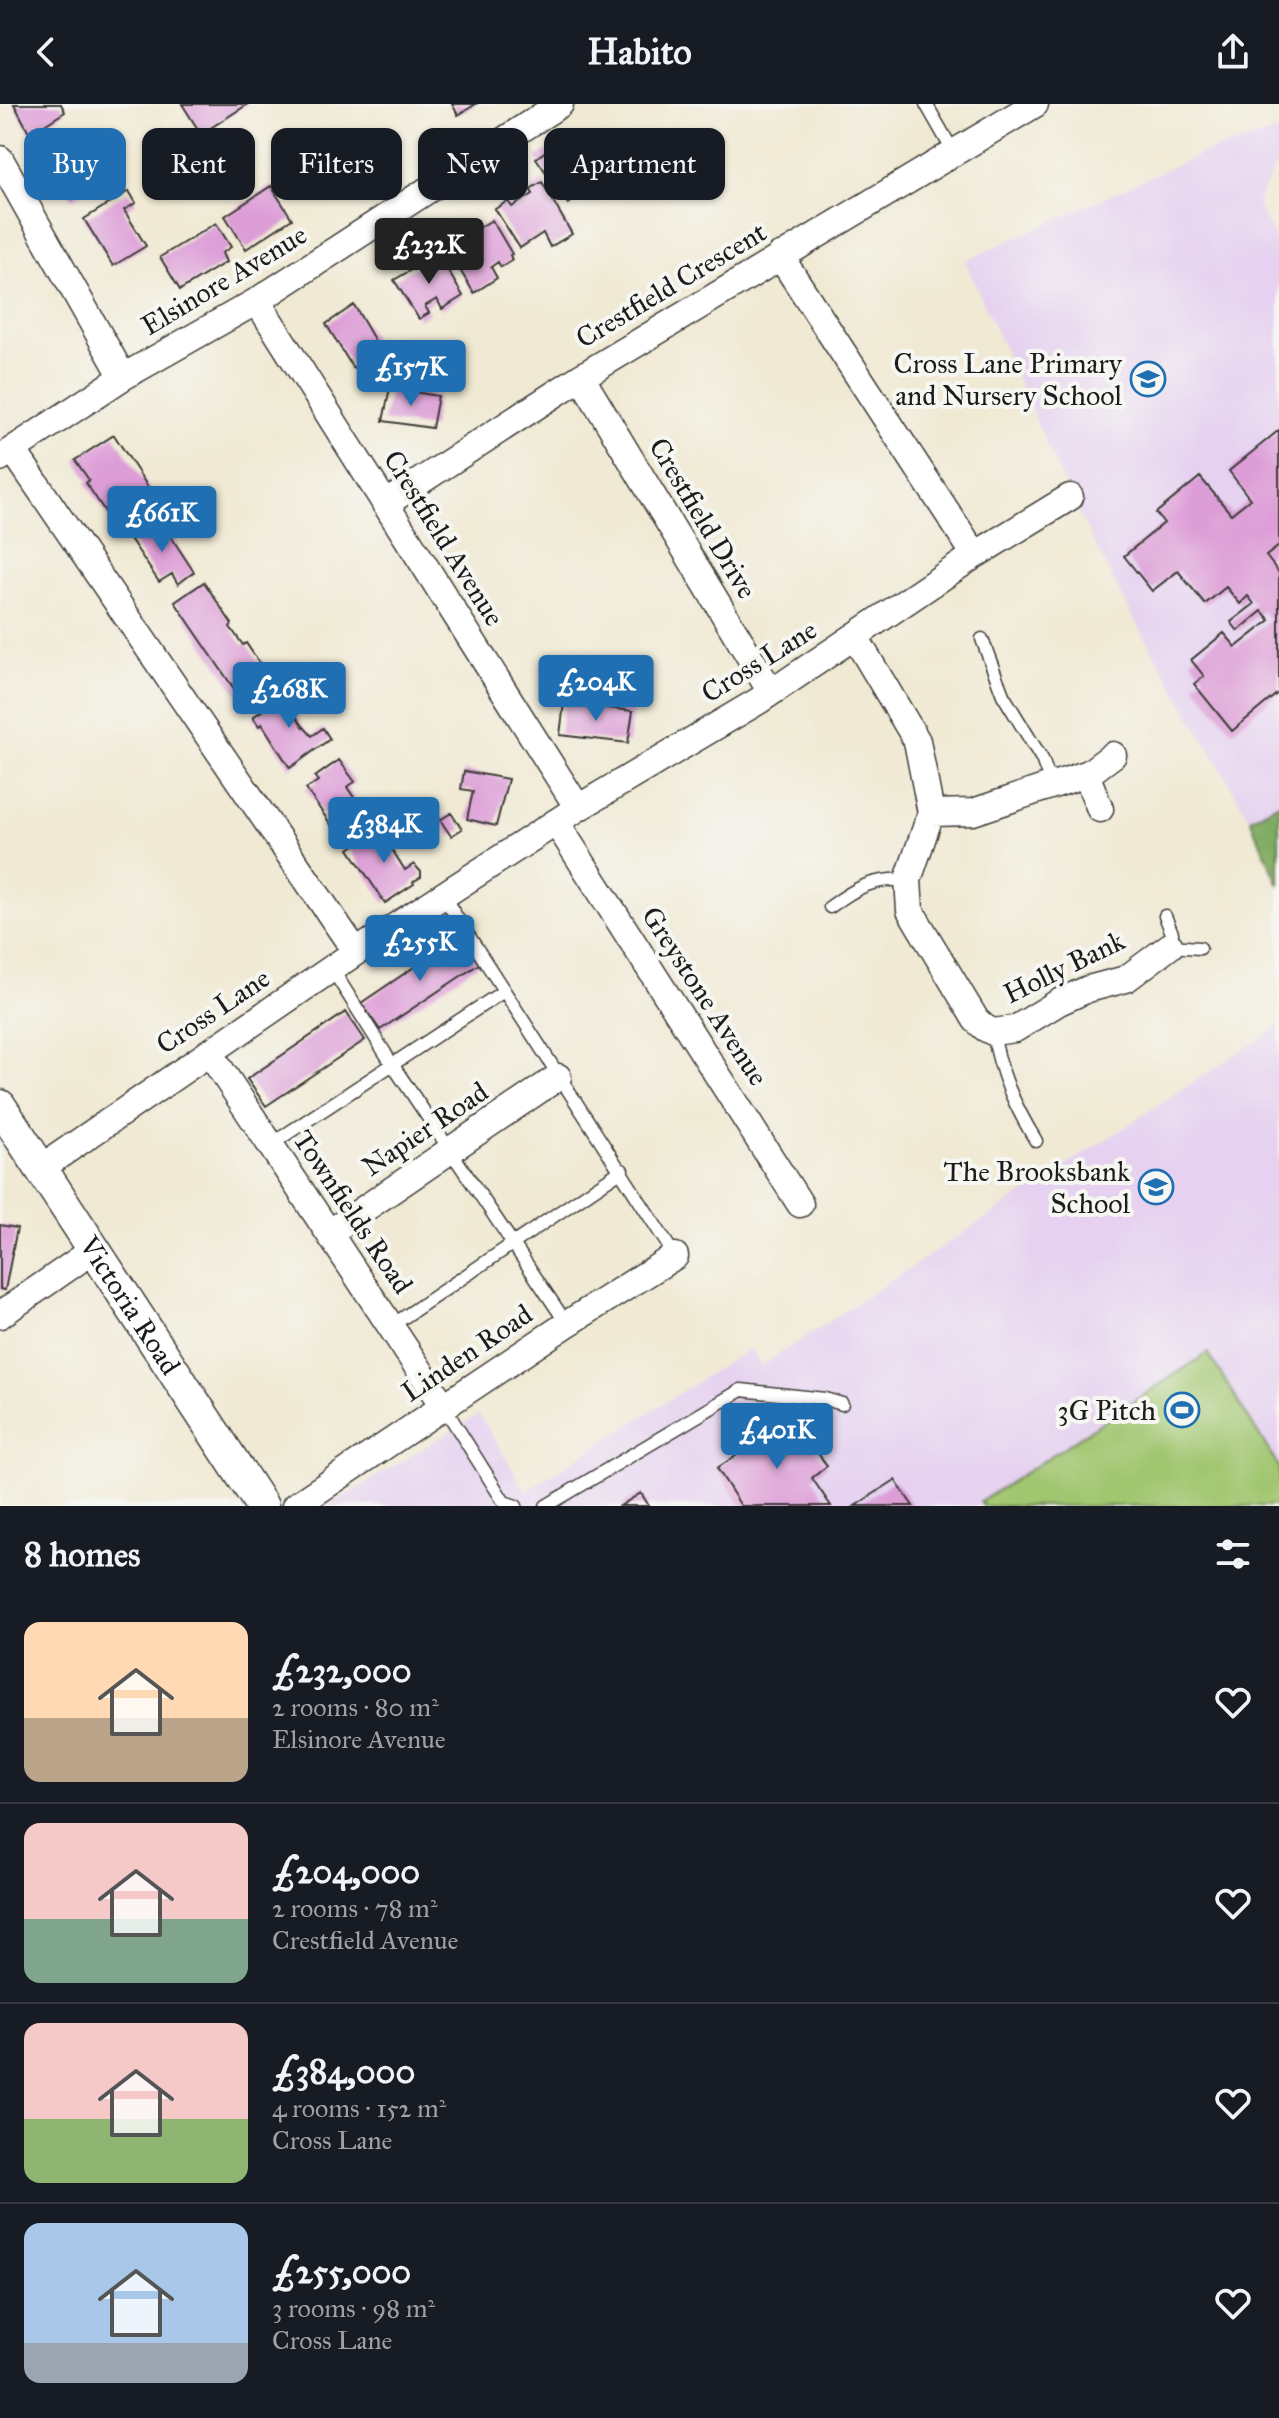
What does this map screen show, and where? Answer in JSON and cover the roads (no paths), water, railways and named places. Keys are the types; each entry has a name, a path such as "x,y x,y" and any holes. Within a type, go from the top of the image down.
{"street":[{"name":"Crestfield Crescent","path":"385,504 581,377 1035,104"},
{"name":"Elsinore Avenue","path":"6,454 123,377 257,301 550,107"},
{"path":"0,159 123,377"},
{"path":"780,256 975,555"},
{"name":"Crestfield Avenue","path":"257,301 385,504 567,815"},
{"name":"Crestfield Drive","path":"581,377 771,692"},
{"path":"6,454 356,952"},
{"name":"Cross Lane","path":"41,1168 356,952 567,815 771,692 975,555 1070,497"},
{"name":"Holly Bank","path":"855,637 917,741 931,813 908,880 910,910 976,1020 993,1032 1015,1029 1059,1002 1088,989 1126,979 1170,946"},
{"path":"931,813 973,812 1086,774 1113,755"},
{"path":"1086,774 1100,809"},
{"name":"Greystone Avenue","path":"567,815 800,1204"},
{"name":"Townfields Road","path":"209,1052 444,1407"},
{"name":"Napier Road","path":"329,1233 558,1077"},
{"name":"Victoria Road","path":"0,1106 262,1506"},
{"path":"0,1315 95,1249"},
{"name":"Linden Road","path":"295,1506 567,1324 675,1256"}],"lane":[{"path":"926,104 954,153"},
{"path":"982,639 1003,695 1042,759 1051,784"},
{"path":"830,907 859,886 892,879 908,880"},
{"path":"443,896 675,1256"},
{"path":"1165,916 1172,933 1170,946 1200,948"},
{"path":"332,969 392,1064 567,1324"},
{"path":"270,1145 504,991"},
{"path":"993,1032 1005,1085 1036,1141"},
{"path":"391,1326 622,1170"},
{"path":"546,1506 741,1390 825,1399 842,1404"},
{"path":"444,1407 504,1502 516,1506"}],"place":[{"name":"Cross Lane Primary and Nursery School","path":"1148,379"},
{"name":"The Brooksbank School","path":"1156,1187"},
{"name":"3G Pitch","path":"1182,1410"}]}
